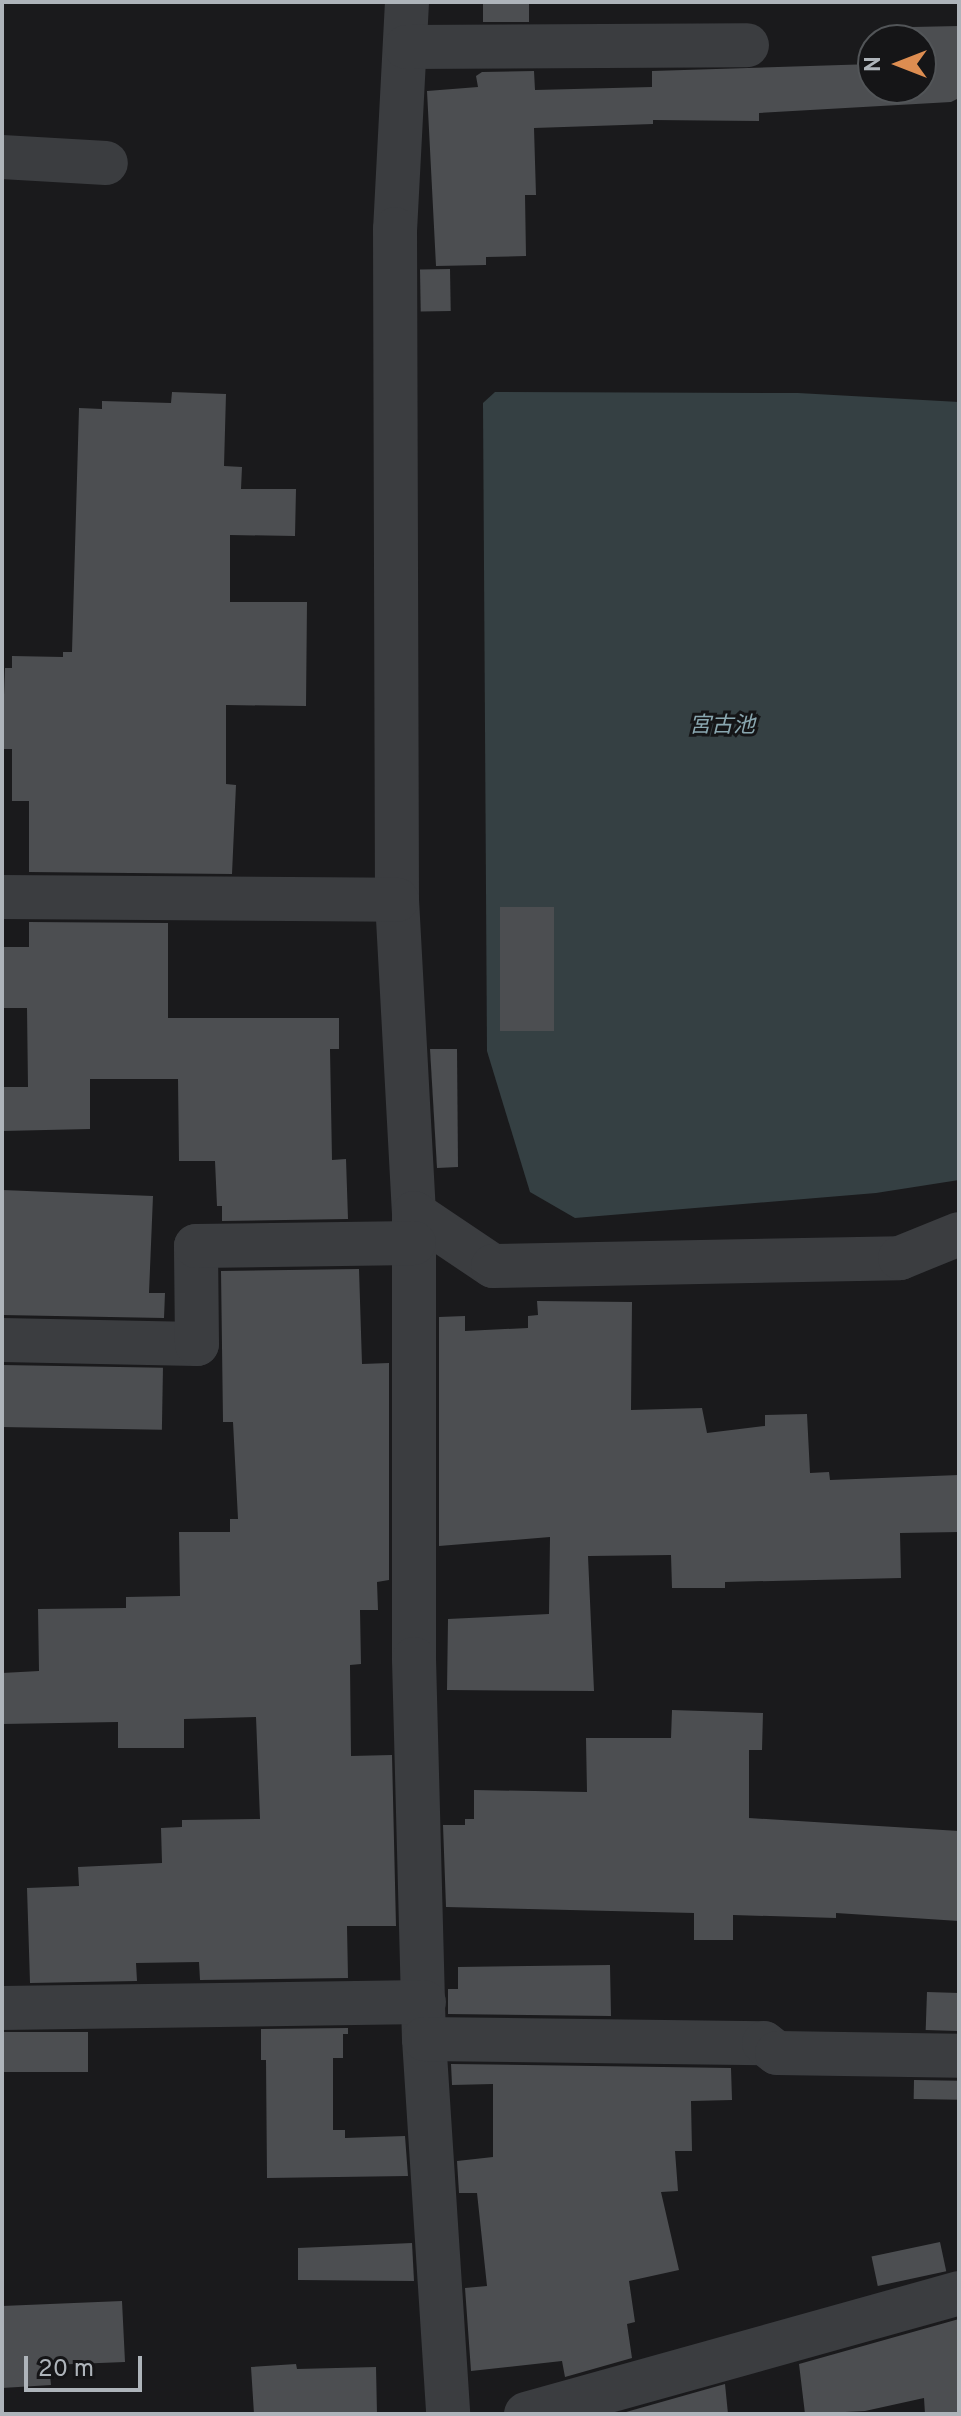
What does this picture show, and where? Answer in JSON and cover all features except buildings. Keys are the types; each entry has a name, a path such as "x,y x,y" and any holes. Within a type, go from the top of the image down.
{"street":[{"path":"407,2 395,229 397,900 414,1228 414,1659 424,2020 448,2414"},
{"path":"406,47 747,45"},
{"path":"2,157 106,163"},
{"path":"2,897 397,900"},
{"path":"2,1340 197,1344 196,1246 414,1228 493,1266 900,1258 959,1234"},
{"path":"2,2008 424,2020 764,2043 777,2053 959,2056"},
{"path":"526,2414 959,2293"}],"water":[{"name":"宮古池","path":"495,392 798,393 959,402 959,1180 876,1193 575,1218 530,1192 487,1051 483,403"}]}
